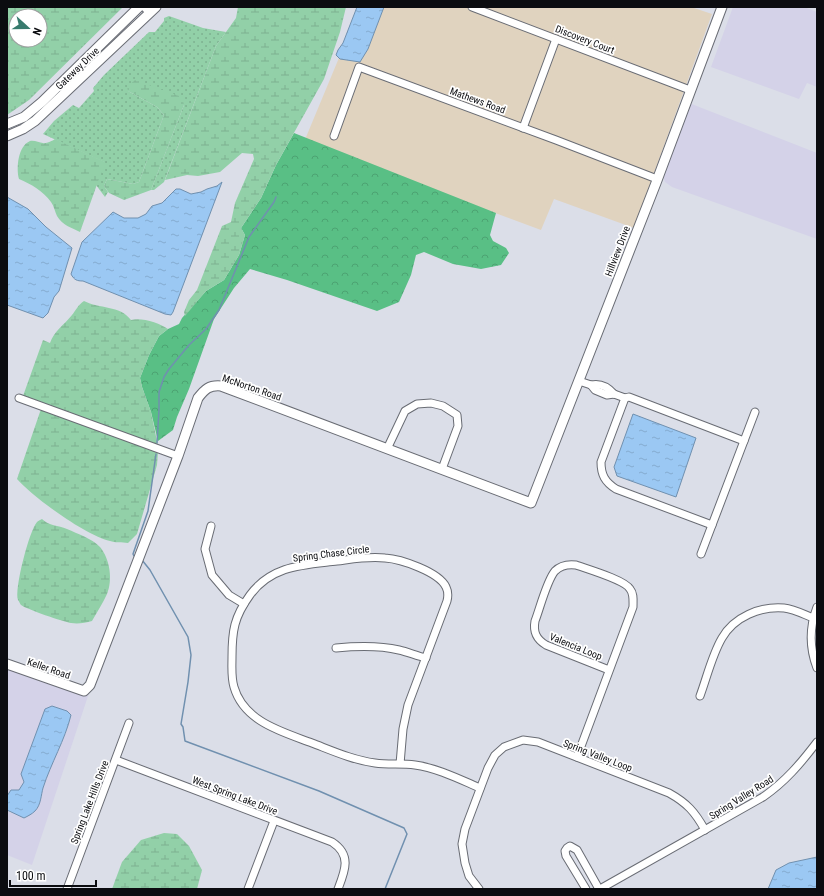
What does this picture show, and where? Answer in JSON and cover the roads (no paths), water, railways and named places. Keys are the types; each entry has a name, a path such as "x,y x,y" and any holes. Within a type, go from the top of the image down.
{"street":[{"name":"Discovery Court","path":"472,7 690,90"},
{"name":"Hillview Drive","path":"531,503 722,7"},
{"name":"Gateway Drive","path":"7,124 24,117 42,102 143,10"},
{"name":"Gateway Drive","path":"8,135 36,122 143,10"},
{"path":"523,128 556,39"},
{"name":"Mathews Road","path":"334,136 359,67 657,179"},
{"path":"578,381 591,385 595,390 602,389 607,395 614,394 629,398 744,441"},
{"name":"McNorton Road","path":"84,691 88,689 90,685 178,456 198,398 204,390 209,387 214,385 221,386 531,503"},
{"path":"19,398 178,456"},
{"path":"625,398 601,462 601,472 608,484 616,489 712,525"},
{"path":"387,449 405,411 417,404 431,403 442,406 457,415 458,426 442,470"},
{"path":"701,554 755,412"},
{"path":"211,526 205,549 212,574 229,595 244,604"},
{"name":"Spring Chase Circle","path":"400,764 403,729 408,705 447,602 448,596 446,587 441,580 433,574 398,560 372,557 293,566 269,577 255,589 244,604 235,621 232,638 232,674 234,688 249,712 259,720 272,727 349,757 375,763 424,767 480,788"},
{"name":"Valencia Loop","path":"577,757 633,607 634,597 630,588 623,583 576,565 569,564 562,566 556,570 551,577 535,621 535,635 539,641 546,646 609,670"},
{"path":"817,607 810,633 811,646 817,668"},
{"path":"700,696 717,649 723,637 730,627 741,619 760,610 773,608 794,610 813,618"},
{"path":"336,648 360,646 381,647 400,650 426,658"},
{"name":"Keller Road","path":"7,664 84,691"},
{"name":"Spring Lake Hills Drive","path":"67,889 129,723"},
{"name":"Spring Valley Loop","path":"476,888 469,876 465,863 462,844 465,829 488,768 495,755 504,747 514,742 530,740 577,757 681,799 692,809 704,830"},
{"name":"Spring Valley Road","path":"704,830 743,809 778,787 817,742"},
{"name":"West Spring Lake Drive","path":"116,760 332,842 339,847 345,862 344,873 338,889"},
{"path":"248,889 274,821"},
{"path":"586,889 566,856 567,848 570,846 577,850 600,889 704,830"}],"water":[{"path":"357,7 384,7 368,49 360,62 340,59 336,55 343,43"},
{"path":"222,182 171,315 77,280 72,276 71,274 82,242 113,212 124,218 138,218 146,214 152,206 162,203 176,189 180,189 191,194 217,186"},
{"path":"7,197 28,209 46,227 72,248 59,291 54,297 48,313 43,318 7,305"},
{"path":"633,414 696,438 676,497 617,476 614,467"},
{"path":"52,706 67,711 71,715 46,779 37,809 24,818 7,810 7,796 11,790 19,790 24,782 21,774 45,709"},
{"path":"817,857 817,889 768,889 776,870 789,863"}],"waterway":[{"path":"157,443 159,392 164,377 189,345 206,329 219,310 249,237 276,197"},
{"path":"134,556 133,554 148,511 156,454"},
{"path":"142,560 150,570 188,637 191,655 181,724 183,727 185,741 319,791 404,828 407,834 385,889"}]}
